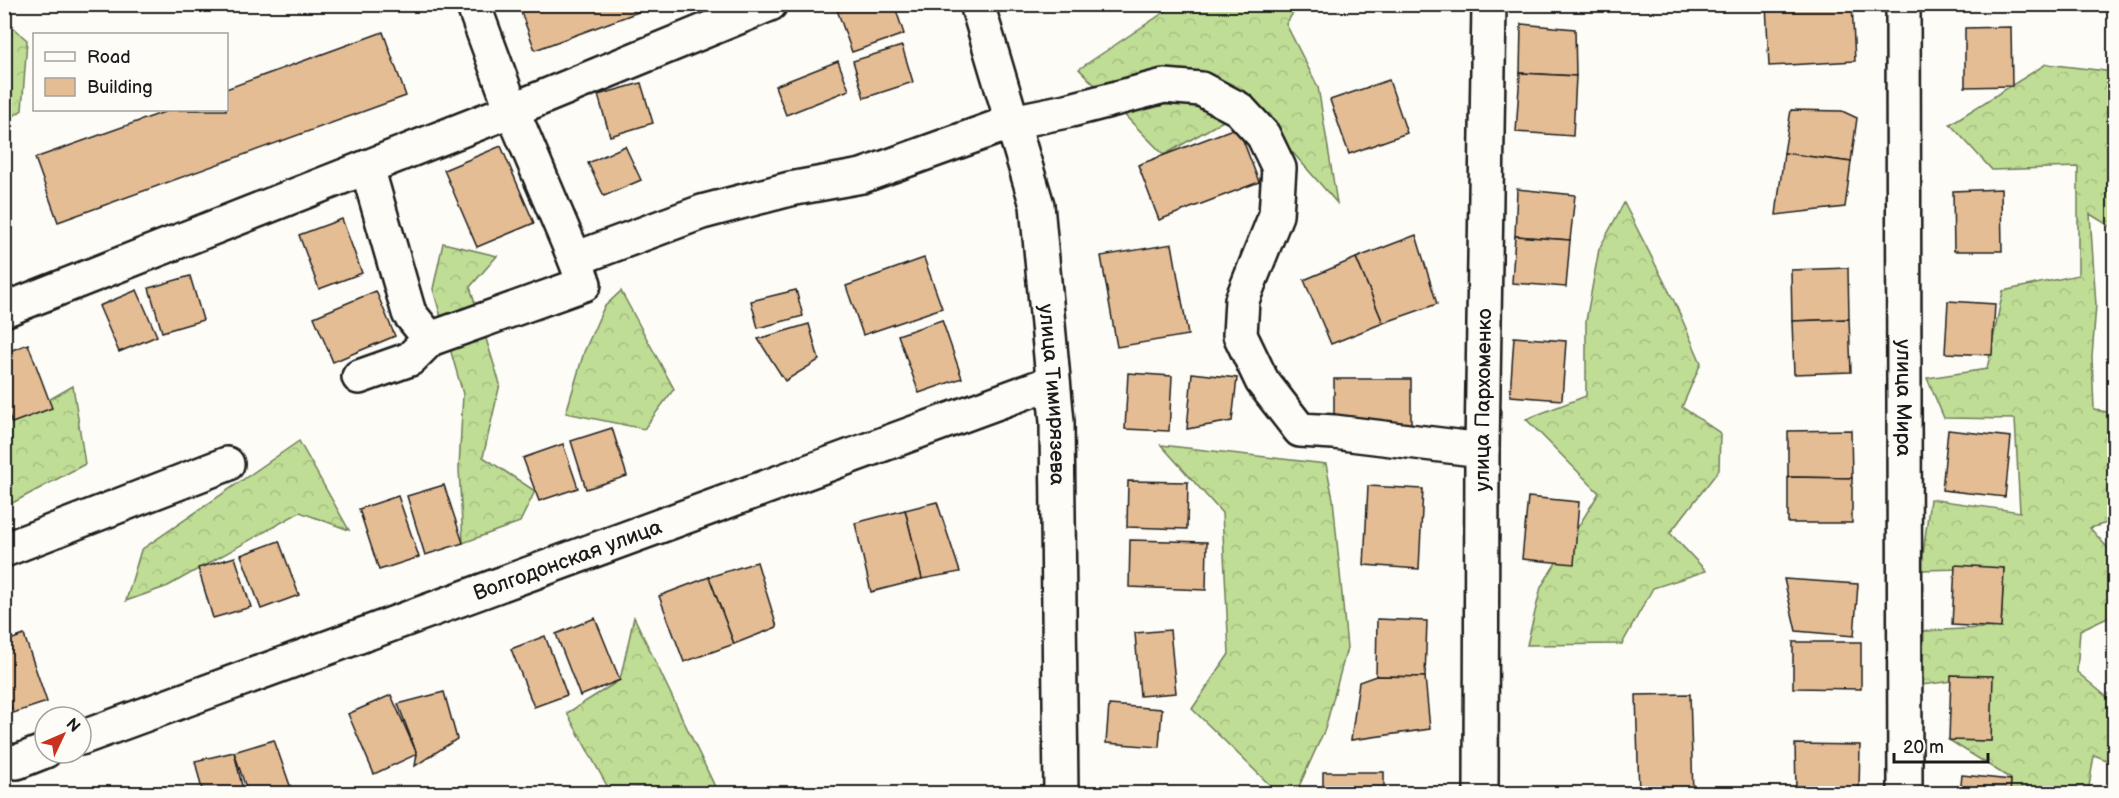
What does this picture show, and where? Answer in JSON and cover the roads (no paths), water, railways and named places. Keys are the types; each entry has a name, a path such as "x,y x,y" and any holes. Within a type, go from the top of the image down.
{"street":[{"path":"359,377 410,359 430,339 584,284 576,259 512,110 474,4"},
{"path":"4,310 512,110 770,4"},
{"name":"улица Тимирязева","path":"977,4 1037,205 1057,422 1061,794"},
{"name":"улица Пархоменко","path":"1481,794 1482,450 1489,4"},
{"name":"улица Мира","path":"1903,4 1905,794"},
{"path":"576,259 702,212 790,189 862,176 1012,122 1071,110 1164,86 1201,89 1239,109 1263,135 1279,168 1276,215 1242,300 1240,335 1262,381 1300,430 1482,450"},
{"path":"368,167 409,313 430,339"},
{"name":"Волгодонская улица","path":"93,734 1053,382"},
{"path":"4,550 227,464"},
{"path":"4,760 17,762 33,756"}]}
